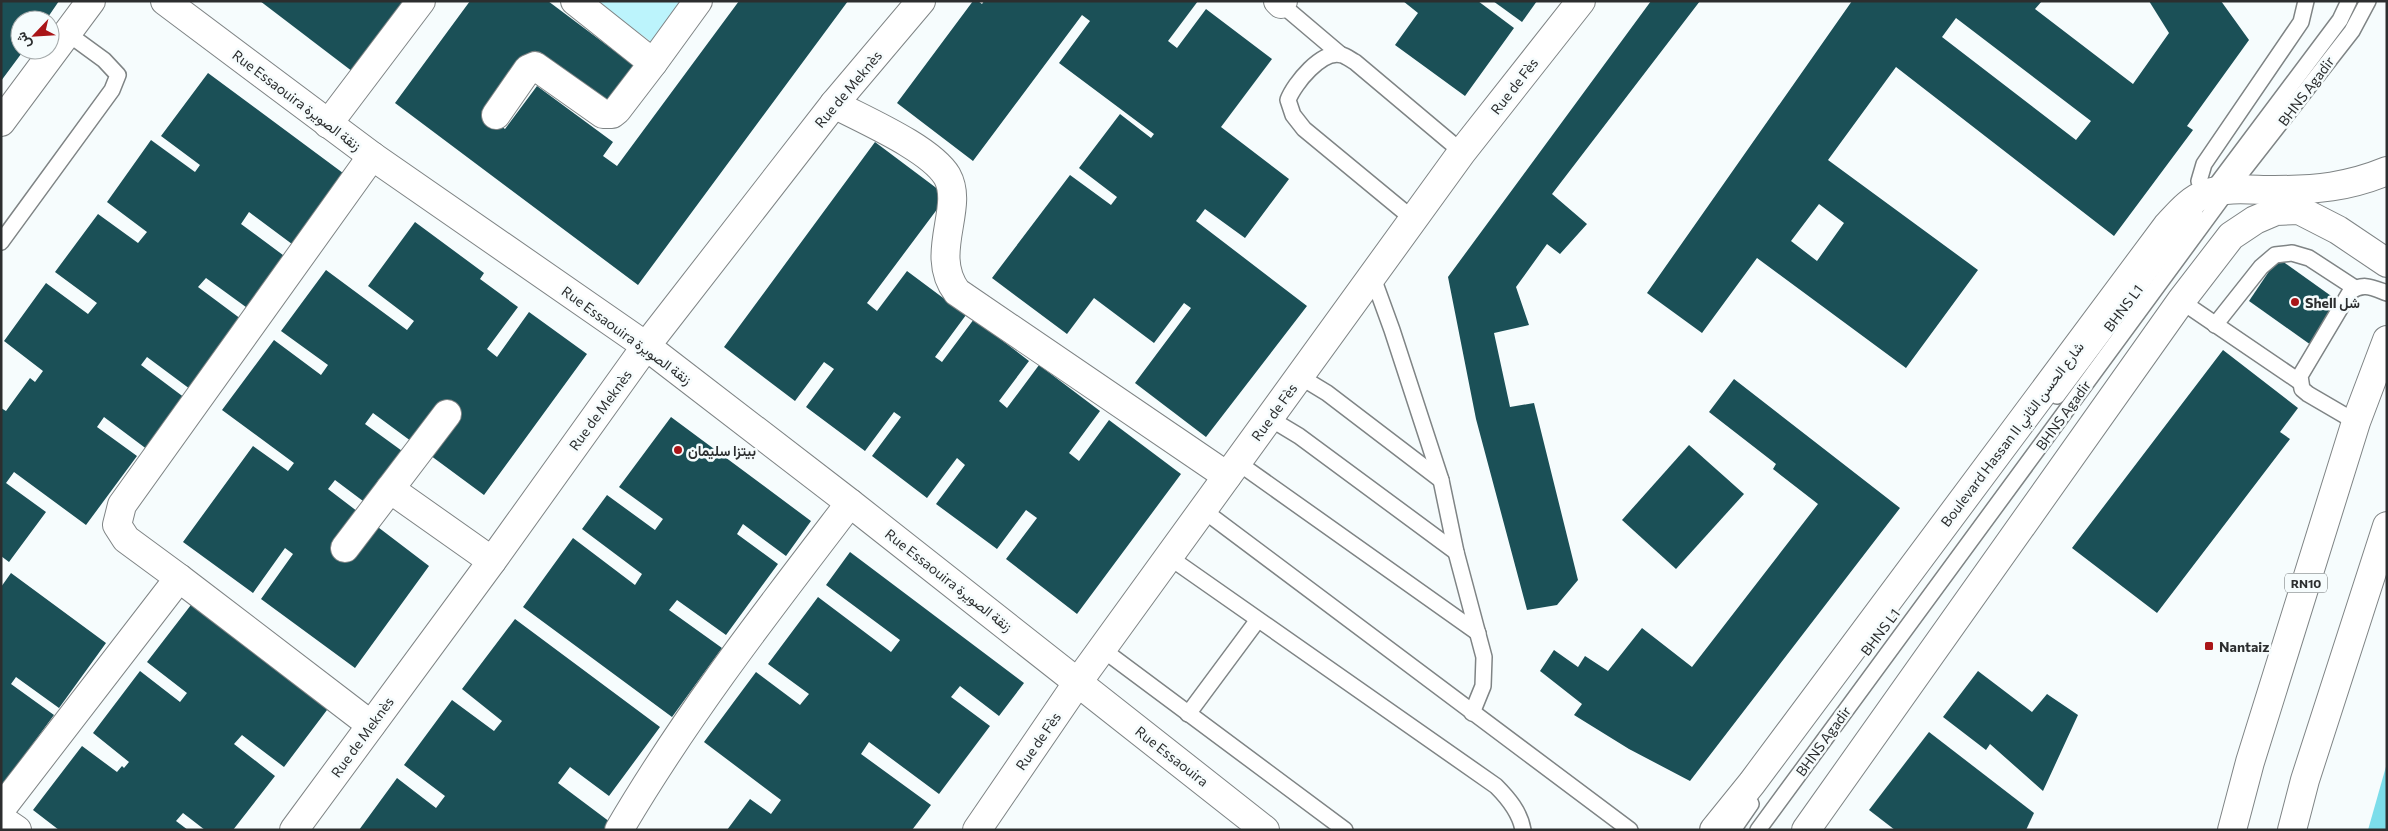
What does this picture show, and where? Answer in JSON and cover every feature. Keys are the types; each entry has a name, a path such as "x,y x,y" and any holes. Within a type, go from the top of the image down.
{"street":[{"path":"1,122 91,1"},
{"name":"Rue Essaouira زنقة الصويرة","path":"165,1 372,156 646,346 1078,682"},
{"path":"575,1 653,63"},
{"path":"496,115 528,69 535,66 604,114 612,114 653,63 698,1"},
{"name":"Rue de Meknès","path":"294,830 492,561 646,346 834,104 921,1"},
{"name":"Rue de Fès","path":"977,830 1078,682 1413,219 1462,152 1581,1"},
{"path":"328,124 418,2"},
{"path":"834,104 920,150 934,161 947,177 951,197 945,261 946,274 957,292 1232,469"},
{"path":"371,725 126,539 117,525 122,505 372,156"},
{"name":"Boulevard Hassan II شارع الحسن الثاني","path":"1714,830 1742,796 2167,226 2185,206 2216,192 2298,190 2340,186 2359,183 2387,171"},
{"path":"1817,825 2181,301 2232,236 2255,220 2276,211 2299,210 2338,230 2387,263"},
{"name":"RN10","path":"2232,830 2250,762 2356,422 2387,340"},
{"path":"345,548 447,414"},
{"path":"390,489 492,561"},
{"path":"619,830 656,767 738,648 850,503"},
{"path":"2292,830 2305,780 2387,526"},
{"path":"1,809 179,578"},
{"name":"Rue Essaouira","path":"1078,682 1265,830"},
{"path":"1,819 17,830"}],"lane":[{"path":"2216,192 2199,181 2204,164 2301,22 2306,1"},
{"name":"BHNS L1","path":"1733,830 2216,192 2340,20 2349,1"},
{"name":"BHNS Agadir","path":"1758,830 2216,192 2352,31 2368,1"},
{"path":"1281,2 1340,54 1356,62 1462,152"},
{"path":"1,242 112,90 118,75 104,60 67,33"},
{"path":"1340,54 1325,57 1312,66 1291,92 1288,100 1293,115 1304,128 1413,219"},
{"path":"2215,325 2261,267 2275,255 2292,253 2309,258 2355,288"},
{"path":"1372,276 1392,330 1440,480 1456,552 1484,657 1485,671 1479,700 1472,713"},
{"path":"2356,422 2302,389 2300,382 2302,371 2350,292 2355,288 2368,286 2387,293"},
{"path":"2181,301 2300,382"},
{"path":"1299,376 1327,393 1440,480"},
{"path":"1269,418 1299,436 1456,552"},
{"path":"1232,469 1478,633"},
{"path":"1203,510 1630,830"},
{"path":"1169,557 1257,621 1496,786 1508,797 1516,810 1523,830"},
{"path":"1188,714 1257,621"},
{"path":"1102,649 1344,830"}],"shaded area":[{"path":"596,1 685,1 654,44"},
{"path":"2387,763 2387,830 2368,830"}],"building":[{"path":"1,1 59,1 53,10 10,10 10,60 17,60 1,81"},
{"path":"260,1 400,1 412,11 361,78"},
{"path":"470,1 548,1 636,67 609,103 540,52 490,118 505,129 537,86 613,142 603,156 617,166 739,1 848,1 638,285 395,103"},
{"path":"973,1 978,1 982,4 984,1 1198,1 1168,41 1177,48 1206,9 1272,59 1221,127 1289,179 1245,238 1205,209 1196,221 1307,306 1206,437 1135,383 1191,308 1184,303 1154,343 1094,298 1067,334 992,278 1070,175 1111,205 1117,197 1079,168 1120,114 1151,138 1154,134 1059,63 1090,21 1082,15 973,161 897,103"},
{"path":"1403,1 1478,1 1514,28 1465,96 1395,45 1418,13"},
{"path":"1493,1 1537,1 1522,22"},
{"path":"1651,1 1700,1 1552,194 1587,224 1560,254 1547,244 1516,287 1529,325 1494,333 1510,407 1534,403 1578,580 1557,605 1527,610 1476,419 1448,277"},
{"path":"1852,1 2042,1 2035,9 2133,84 2169,33 2149,1 2221,1 2249,40 2187,126 2193,130 2114,236 1896,67 1828,160 1978,270 1906,368 1757,258 1702,333 1647,293","holes":["1956,18 2091,121 2076,140 1942,37","1819,204 1844,223 1817,261 1791,241"]},
{"path":"208,73 347,176 296,247 249,212 241,224 287,258 250,310 206,278 198,287 241,319 190,389 147,357 141,365 185,398 148,450 104,417 97,427 137,456 86,525 14,472 6,483 46,512 9,562 1,556 1,408 6,411 30,378 35,382 43,371 4,341 46,283 88,314 97,303 55,272 98,214 138,243 147,232 107,202 151,140 195,172 200,165 161,136"},
{"path":"875,142 947,196 867,303 877,311 907,271 966,315 935,357 942,362 974,319 1029,361 999,401 1007,408 1039,365 1100,411 1069,453 1079,461 1109,420 1181,474 1077,614 1006,559 1037,518 1026,510 997,549 936,504 965,465 957,458 927,498 872,456 901,417 894,412 865,451 806,407 834,369 824,362 795,401 724,347"},
{"path":"415,222 484,273 480,279 518,307 487,349 497,357 529,312 587,354 484,495 373,413 365,424 409,456 371,507 335,480 328,489 429,566 355,668 261,599 293,554 285,548 253,593 183,542 253,446 288,471 294,463 222,410 274,340 321,375 328,365 281,331 326,270 407,330 414,321 368,286"},
{"path":"2278,258 2341,303 2311,345 2249,301"},
{"path":"2223,350 2298,408 2280,432 2290,439 2157,613 2072,548"},
{"path":"1734,379 1900,508 1690,781 1629,749 1574,715 1582,704 1540,671 1554,650 1578,667 1585,656 1608,671 1642,628 1692,667 1818,504 1773,469 1776,464 1709,412"},
{"path":"671,417 811,521 786,556 743,524 737,534 778,564 726,635 677,600 669,610 722,648 672,717 523,607 573,538 635,585 642,574 582,529 607,495 655,530 663,519 619,487"},
{"path":"1689,445 1744,494 1676,569 1622,520"},
{"path":"850,552 1024,683 999,716 960,686 951,697 990,726 939,794 869,742 861,754 931,805 912,830 727,830 750,799 771,814 781,800 704,742 756,672 800,705 809,694 768,664 818,597 891,652 900,640 826,585"},
{"path":"11,573 106,643 59,708 16,677 11,684 54,715 1,787 1,587"},
{"path":"194,601 330,706 284,767 242,735 234,744 275,776 233,830 205,830 183,813 176,821 188,830 59,830 33,810 82,746 117,772 129,762 93,733 140,671 180,702 187,693 147,662"},
{"path":"515,619 660,727 609,796 570,767 558,783 614,825 611,830 359,830 397,778 436,808 445,796 404,765 452,700 494,731 502,721 462,689"},
{"path":"1978,671 2032,712 2047,694 2078,715 2043,791 1990,744 1986,750 1943,717"},
{"path":"1929,732 2034,813 2026,830 1895,830 1869,810"}],"place":[{"name":"Shell شل","path":"2295,302"},
{"name":"بيتزا سليمان","path":"678,450"},
{"name":"Nantaiz","path":"2209,646"}]}
